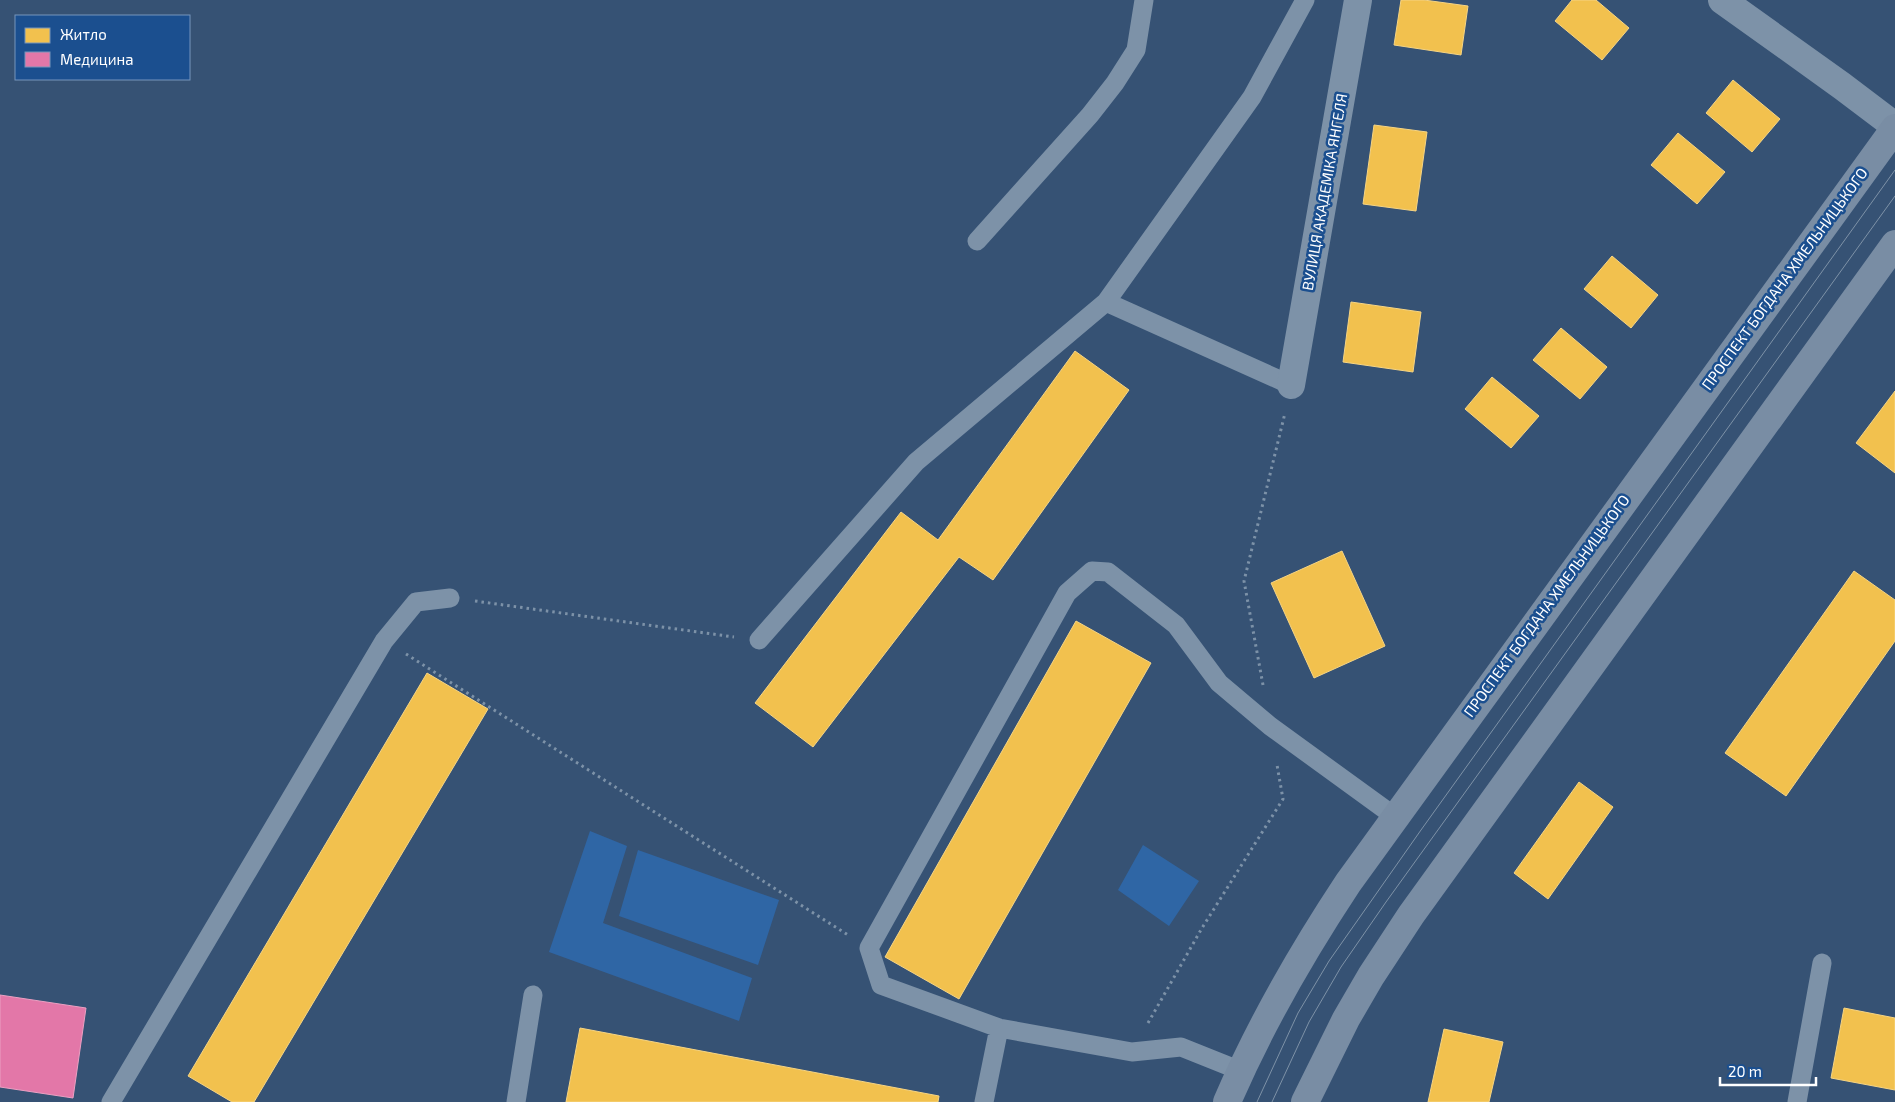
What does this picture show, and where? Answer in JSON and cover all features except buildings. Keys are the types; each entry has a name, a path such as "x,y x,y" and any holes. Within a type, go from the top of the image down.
{"main road":[{"name":"ПРОСПЕКТ БОГДАНА ХМЕЛЬНИЦЬКОГО","path":"1227,1102 1274,1004 1308,944 1394,816 1895,127"},
{"path":"1305,1102 1346,1019 1371,976 1411,916 1895,244"}],"street":[{"name":"ВУЛИЦЯ АКАДЕМІКА ЯНГЕЛЯ","path":"1291,385 1358,0"},
{"path":"1722,0 1842,86 1895,127"}],"lane":[{"path":"977,241 1090,115 1115,83 1136,50 1144,0"},
{"path":"759,640 916,462 1106,302 1252,97 1305,0"},
{"path":"1106,302 1291,385"},
{"path":"1241,1071 1182,1047 1132,1052 999,1028 881,984 869,948 1067,593 1092,571 1108,572 1176,625 1220,683 1270,726 1394,816"},
{"path":"111,1102 384,641 416,602 450,598"},
{"path":"1798,1102 1822,963"},
{"path":"516,1102 533,995"},
{"path":"984,1102 999,1028"}],"path":[{"path":"450,598 759,640"},
{"path":"384,641 869,948"}],"shaded area":[{"path":"590,831 627,846 603,923 752,978 739,1021 549,952"},
{"path":"1143,845 1199,881 1169,926 1118,890"},
{"path":"638,850 779,900 758,965 619,916"}],"tram line":[{"path":"1257,1102 1298,1013 1329,961 1895,170"},
{"path":"1272,1102 1309,1022 1341,967 1895,196"}]}
